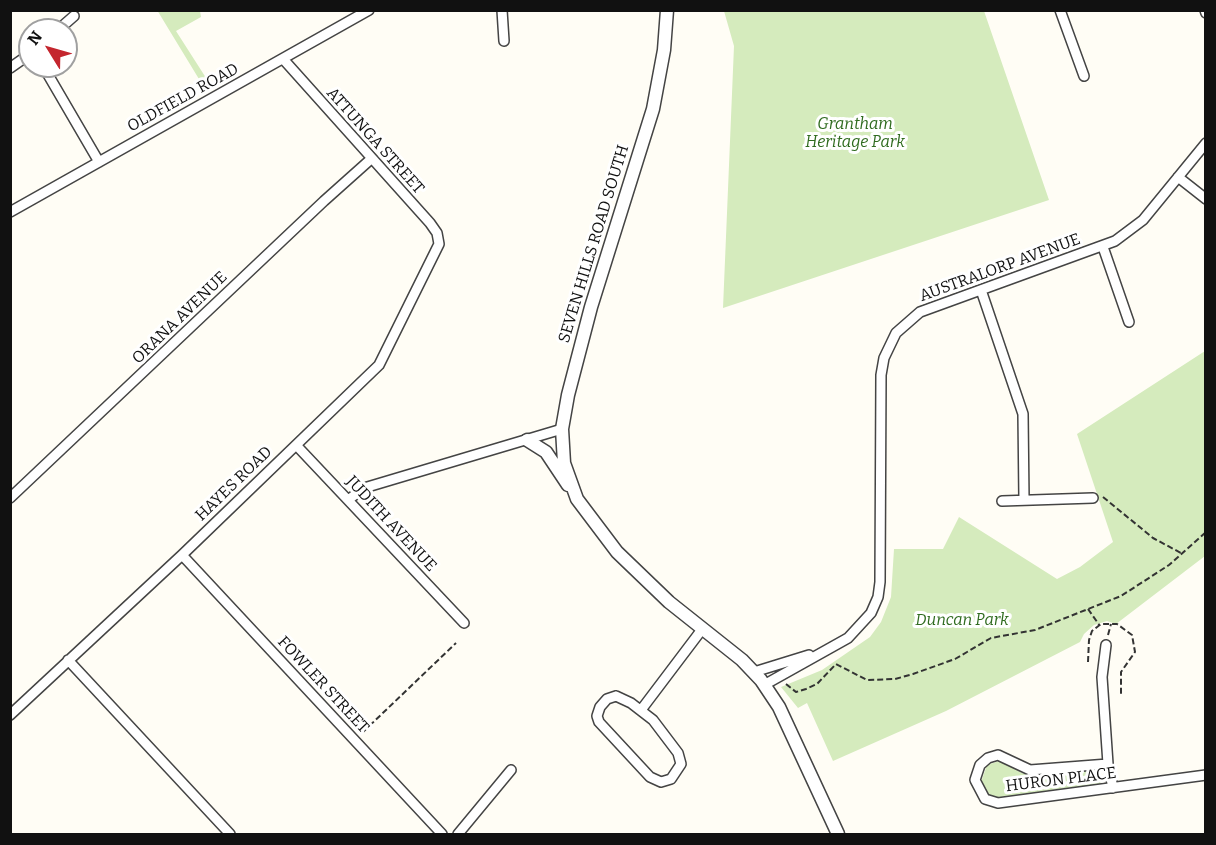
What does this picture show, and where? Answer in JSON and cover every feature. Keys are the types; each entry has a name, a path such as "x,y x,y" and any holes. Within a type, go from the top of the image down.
{"street":[{"name":"OLDFIELD ROAD","path":"10,212 284,60 369,10"},
{"path":"502,10 504,41"},
{"name":"SEVEN HILLS ROAD SOUTH","path":"667,10 661,74 653,109 576,362 562,429 564,463 571,488 584,510 617,552 654,588 754,672 764,685 779,707 838,834"},
{"path":"1060,10 1084,76"},
{"name":"ATTUNGA STREET","path":"284,60 435,230 438,244"},
{"path":"50,78 99,162"},
{"name":"AUSTRALORP AVENUE","path":"764,685 777,675 826,651 859,629 871,613 878,597 881,375 887,349 903,325 920,312 1103,247 1134,228 1206,143"},
{"name":"ORANA AVENUE","path":"10,498 371,159"},
{"path":"1178,177 1206,199"},
{"name":"HAYES ROAD","path":"10,715 182,555 385,357 438,244"},
{"path":"1103,247 1129,322"},
{"path":"981,290 1023,414 1024,500"},
{"path":"348,500 364,488 562,429"},
{"name":"SEVEN HILLS ROAD SOUTH","path":"527,440 546,452 562,480 571,488"},
{"name":"JUDITH AVENUE","path":"296,445 464,623"},
{"path":"1002,501 1093,498"},
{"name":"FOWLER STREET","path":"182,555 442,834"},
{"path":"641,710 703,628"},
{"path":"1106,645 1102,677 1108,764 1113,788"},
{"name":"AUSTRALORP AVENUE","path":"754,672 826,651"},
{"path":"68,660 230,834"},
{"path":"614,697 622,698 641,710 661,728 681,759 678,772 668,781 661,782 650,777 599,722 597,716 600,707 614,697"},
{"name":"HURON PLACE","path":"1108,764 1030,770 998,755 988,758 980,765 975,780 985,799 998,803 1206,775"},
{"path":"458,834 511,770"}],"path":[{"path":"1093,498 1097,495 1104,498 1153,538 1182,553"},
{"path":"777,675 796,692 817,684 836,664 867,680 904,677 955,659 991,638 1035,630 1127,592 1169,566 1206,532"},
{"path":"1088,609 1100,626"},
{"path":"363,732 456,643"}],"green space":[{"path":"157,10 200,11 201,17 176,31 208,81 202,84"},
{"name":"Grantham Heritage Park","path":"724,11 984,11 1049,200 723,308 734,46"},
{"name":"Duncan Park","path":"1205,351 1205,556 1116,624 1107,621 1094,625 1084,634 1080,642 946,711 833,761 807,703 798,708 781,687 822,670 870,637 881,622 891,597 894,549 943,549 959,517 1057,579 1080,567 1113,542 1077,434"},
{"path":"999,761 1022,773 1036,776 1095,770 1100,772 1102,780 1099,785 997,799 986,793 980,785 987,765"}]}
